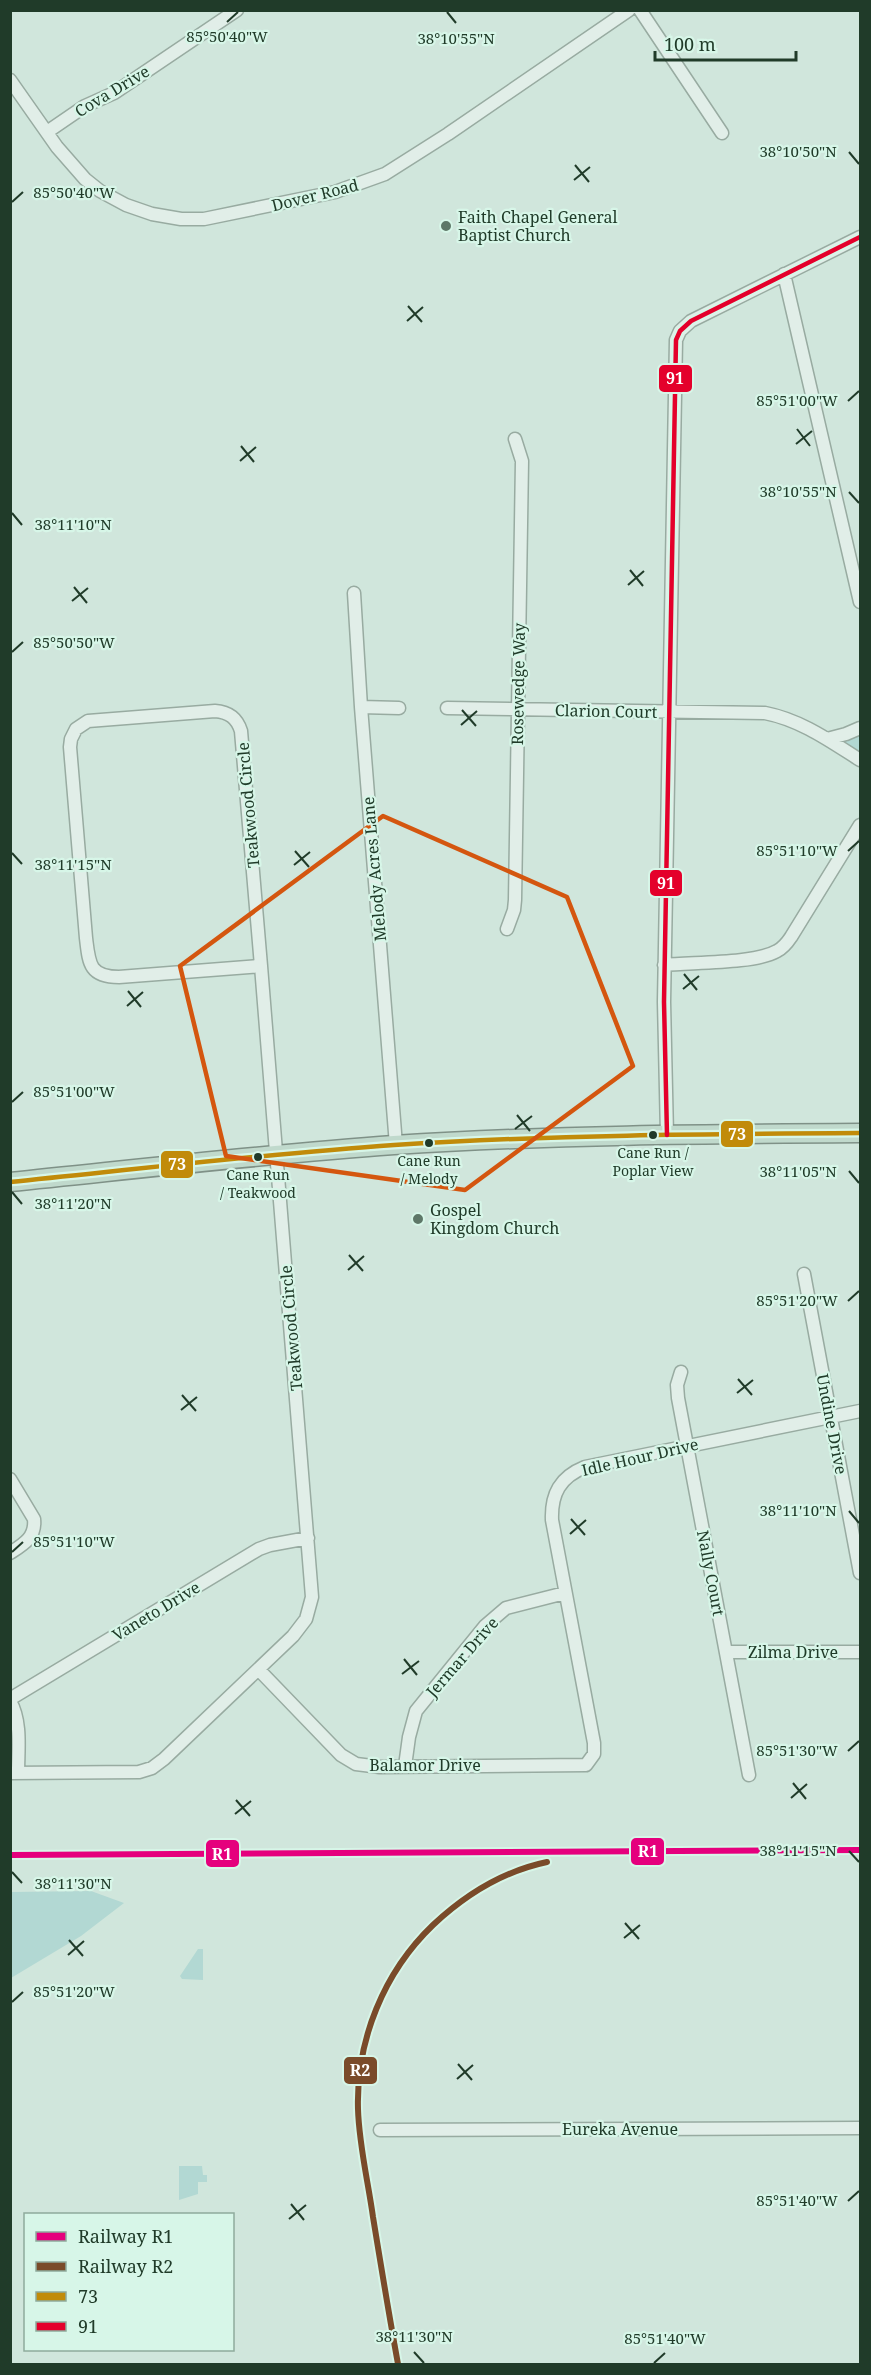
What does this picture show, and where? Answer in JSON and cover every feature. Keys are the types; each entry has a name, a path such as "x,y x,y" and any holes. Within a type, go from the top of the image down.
{"highway":[{"path":"10,1182 396,1145 667,1136 861,1133"}],"street":[{"name":"Cova Drive","path":"47,132 86,106 114,93 237,10"},
{"name":"Dover Road","path":"10,80 76,170 100,191 126,205 152,214 181,219 204,219 298,201 361,184 404,163 629,10"},
{"path":"640,10 722,133"},
{"path":"667,1136 664,964 676,340 680,331 691,321 861,237"},
{"path":"784,274 861,602"},
{"name":"Rosewedge Way","path":"507,929 515,900 522,461 515,439"},
{"name":"Melody Acres Lane","path":"354,593 396,1145"},
{"path":"361,707 399,708"},
{"name":"Clarion Court","path":"447,708 752,712 778,715 802,725 861,760"},
{"name":"Teakwood Circle","path":"14,1773 132,1773 149,1769 164,1759 293,1636 310,1612 312,1597 308,1538 242,731 236,719 223,712 215,711 82,723 73,733 70,747 86,938 89,962 93,969 104,976 119,977 261,966"},
{"path":"827,739 861,728"},
{"path":"664,964 750,958 771,954 782,948 791,938 861,825"},
{"name":"Undine Drive","path":"804,1274 861,1574"},
{"name":"Nally Court","path":"681,1372 677,1385 686,1447 748,1775"},
{"name":"Idle Hour Drive","path":"591,1759 594,1754 594,1743 552,1520 553,1500 562,1482 574,1472 585,1467 861,1411"},
{"path":"10,1479 34,1519 35,1526 30,1539 10,1552"},
{"name":"Vaneto Drive","path":"10,1700 259,1550 278,1543 308,1538"},
{"name":"Jermar Drive","path":"405,1766 410,1730 416,1711 485,1626 506,1608 565,1593"},
{"name":"Zilma Drive","path":"726,1652 861,1652"},
{"name":"Balamor Drive","path":"259,1670 346,1760 367,1766 579,1766 586,1765 591,1759"},
{"path":"10,1700 15,1709 17,1723 14,1773"},
{"name":"Eureka Avenue","path":"380,2130 861,2128"}],"highlighted area":[{"path":"383,816 567,897 633,1066 465,1190 226,1156 180,966"}],"shaded area":[{"path":"860,735 860,755 843,742"},
{"path":"91,1891 124,1903 81,1936 11,1978 11,1892"},
{"path":"198,1949 203,1949 203,1980 182,1979 180,1976"},
{"path":"179,2166 202,2166 203,2175 207,2175 207,2182 198,2182 198,2194 179,2200"}],"rail line":[{"name":"R1","path":"10,1855 860,1850"},
{"name":"R2","path":"398,2364 359,2122 359,2083 368,2033 376,2009 400,1964 433,1925 472,1894 500,1878 547,1862"}],"transit line":[{"name":"91","path":"667,1135 664,1002 676,340 680,331 691,321 860,237"},
{"name":"73","path":"10,1182 250,1157 394,1145 569,1137 860,1133"}],"place":[{"name":"Faith Chapel General Baptist Church","path":"446,226"},
{"name":"Cane Run / Poplar View","path":"653,1135"},
{"name":"Cane Run / Melody","path":"429,1143"},
{"name":"Cane Run / Teakwood","path":"258,1157"},
{"name":"Gospel Kingdom Church","path":"418,1219"}]}
